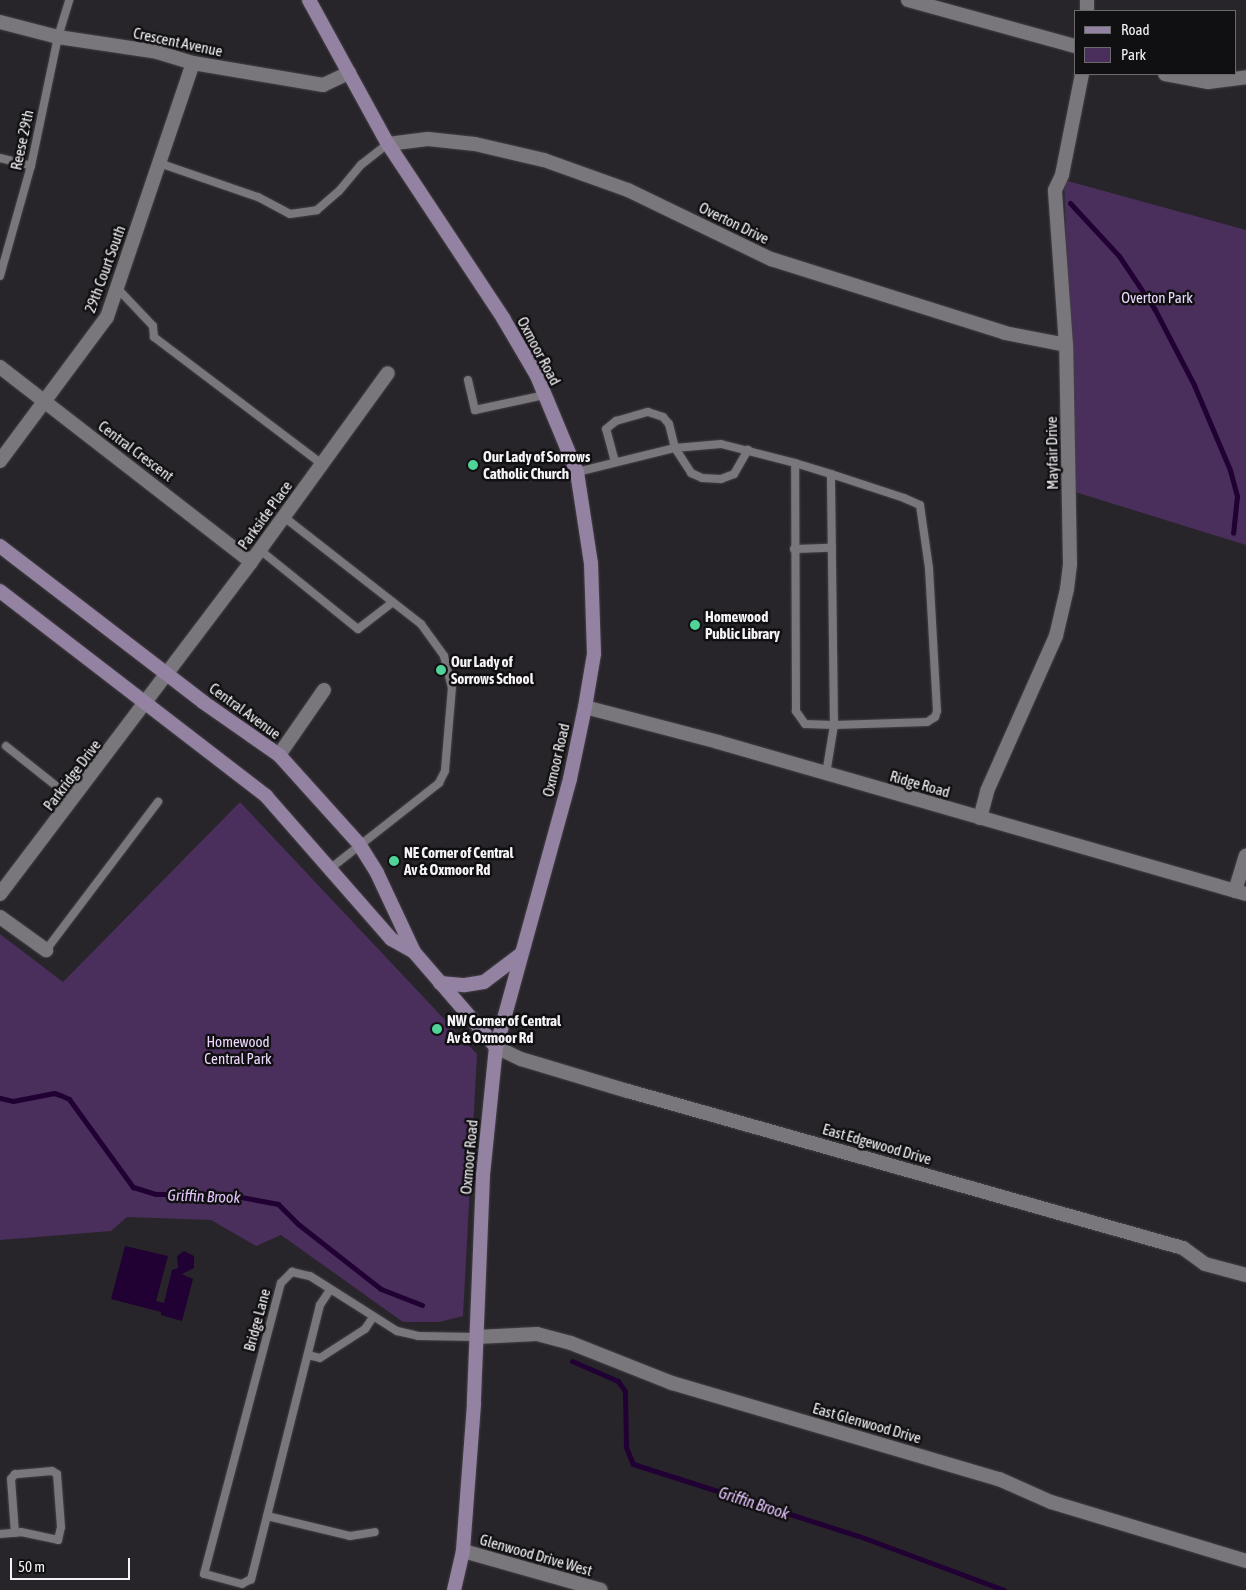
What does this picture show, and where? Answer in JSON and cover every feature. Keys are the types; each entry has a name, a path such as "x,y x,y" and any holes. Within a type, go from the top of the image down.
{"main road":[{"name":"Oxmoor Road","path":"309,0 388,144 503,318 545,395 576,472 591,563 594,654 585,708 570,779 496,1047 483,1175 477,1337 463,1551 454,1590"},
{"name":"Central Avenue","path":"0,546 167,674 279,755 359,844 377,873 414,952 496,1047"},
{"name":"Central Avenue","path":"0,591 266,796 331,868 390,939 414,952"},
{"path":"440,983 466,985 484,982 522,953"}],"street":[{"path":"908,0 1074,46"},
{"name":"Crescent Avenue","path":"0,22 58,37 157,52 193,63 323,85 349,73"},
{"name":"29th Court South","path":"0,461 46,403 108,317 193,63"},
{"name":"Mayfair Drive","path":"980,818 987,791 1056,636 1067,589 1070,564 1066,345 1055,190 1062,175 1082,75"},
{"path":"1170,75 1208,82 1246,77"},
{"name":"Overton Drive","path":"388,144 428,139 475,144 544,160 628,190 771,260 1005,333 1066,345"},
{"name":"Central Crescent","path":"0,367 154,484 251,562"},
{"name":"Parkside Place","path":"167,674 260,550 388,373"},
{"name":"Parkridge Drive","path":"0,894 74,800 167,674"},
{"path":"279,755 324,690"},
{"name":"Ridge Road","path":"585,708 826,774 1240,893"},
{"path":"1240,893 1246,856"},
{"path":"0,917 46,950"},
{"name":"East Edgewood Drive","path":"496,1047 521,1059 628,1091 1183,1248 1205,1264 1246,1275"},
{"name":"East Glenwood Drive","path":"477,1337 537,1334 571,1343 672,1383 999,1479 1051,1502 1246,1561"},
{"name":"Glenwood Drive West","path":"463,1551 601,1590"}],"lane":[{"name":"Reese 29th","path":"0,276 31,166 58,37 69,0"},
{"path":"159,163 258,197 290,214 317,210 339,191 362,164 388,144"},
{"path":"0,158 31,166"},
{"path":"117,288 153,326 154,337 322,464"},
{"path":"468,380 475,410 545,395"},
{"path":"615,462 606,429 616,421 648,412 663,417 669,424 675,448 691,473 702,478 721,479 734,474 748,450"},
{"path":"576,472 675,448 721,444 748,450 795,463 832,474 917,504 923,510 937,711 935,717 927,722 805,724 796,711 795,463"},
{"path":"826,774 834,725 832,474"},
{"path":"284,517 421,624 444,656 452,687 445,772 439,783 359,844 331,868"},
{"path":"794,549 832,548"},
{"path":"260,550 358,629 393,602"},
{"path":"6,746 74,800"},
{"path":"46,950 158,802"},
{"name":"Bridge Lane","path":"267,1516 251,1578 242,1584 204,1574 281,1283 292,1272 310,1276 373,1317 408,1335 477,1337"},
{"path":"330,1290 320,1305 267,1516 350,1536 375,1532"},
{"path":"308,1355 320,1358 365,1329 373,1317"},
{"path":"0,1534 15,1533 58,1540 61,1527 57,1474 52,1471 15,1474 11,1479 15,1533"}],"green space":[{"name":"Overton Park","path":"1064,180 1246,230 1246,545 1075,492"},
{"name":"Homewood Central Park","path":"240,802 477,1054 463,1316 439,1322 403,1322 281,1235 256,1246 211,1220 127,1217 111,1231 0,1240 0,934 63,982"}],"shaded area":[{"path":"125,1246 168,1256 156,1301 164,1303 172,1270 178,1268 177,1256 184,1251 194,1256 194,1268 182,1274 193,1279 182,1321 161,1315 161,1312 111,1299"}],"waterway":[{"path":"1070,203 1119,256 1154,308 1194,385 1230,470 1237,496 1233,533"},
{"name":"Griffin Brook","path":"0,1098 13,1101 54,1093 69,1099 133,1187 156,1194 225,1194 278,1204 298,1224 381,1289 422,1305"},
{"name":"Griffin Brook","path":"572,1361 618,1381 625,1391 626,1447 633,1464 859,1536 1004,1590"}],"place":[{"name":"Our Lady of Sorrows Catholic Church","path":"473,465"},
{"name":"Homewood Public Library","path":"695,625"},
{"name":"Our Lady of Sorrows School","path":"441,670"},
{"name":"NE Corner of Central Av & Oxmoor Rd","path":"394,861"},
{"name":"NW Corner of Central Av & Oxmoor Rd","path":"437,1029"}]}
